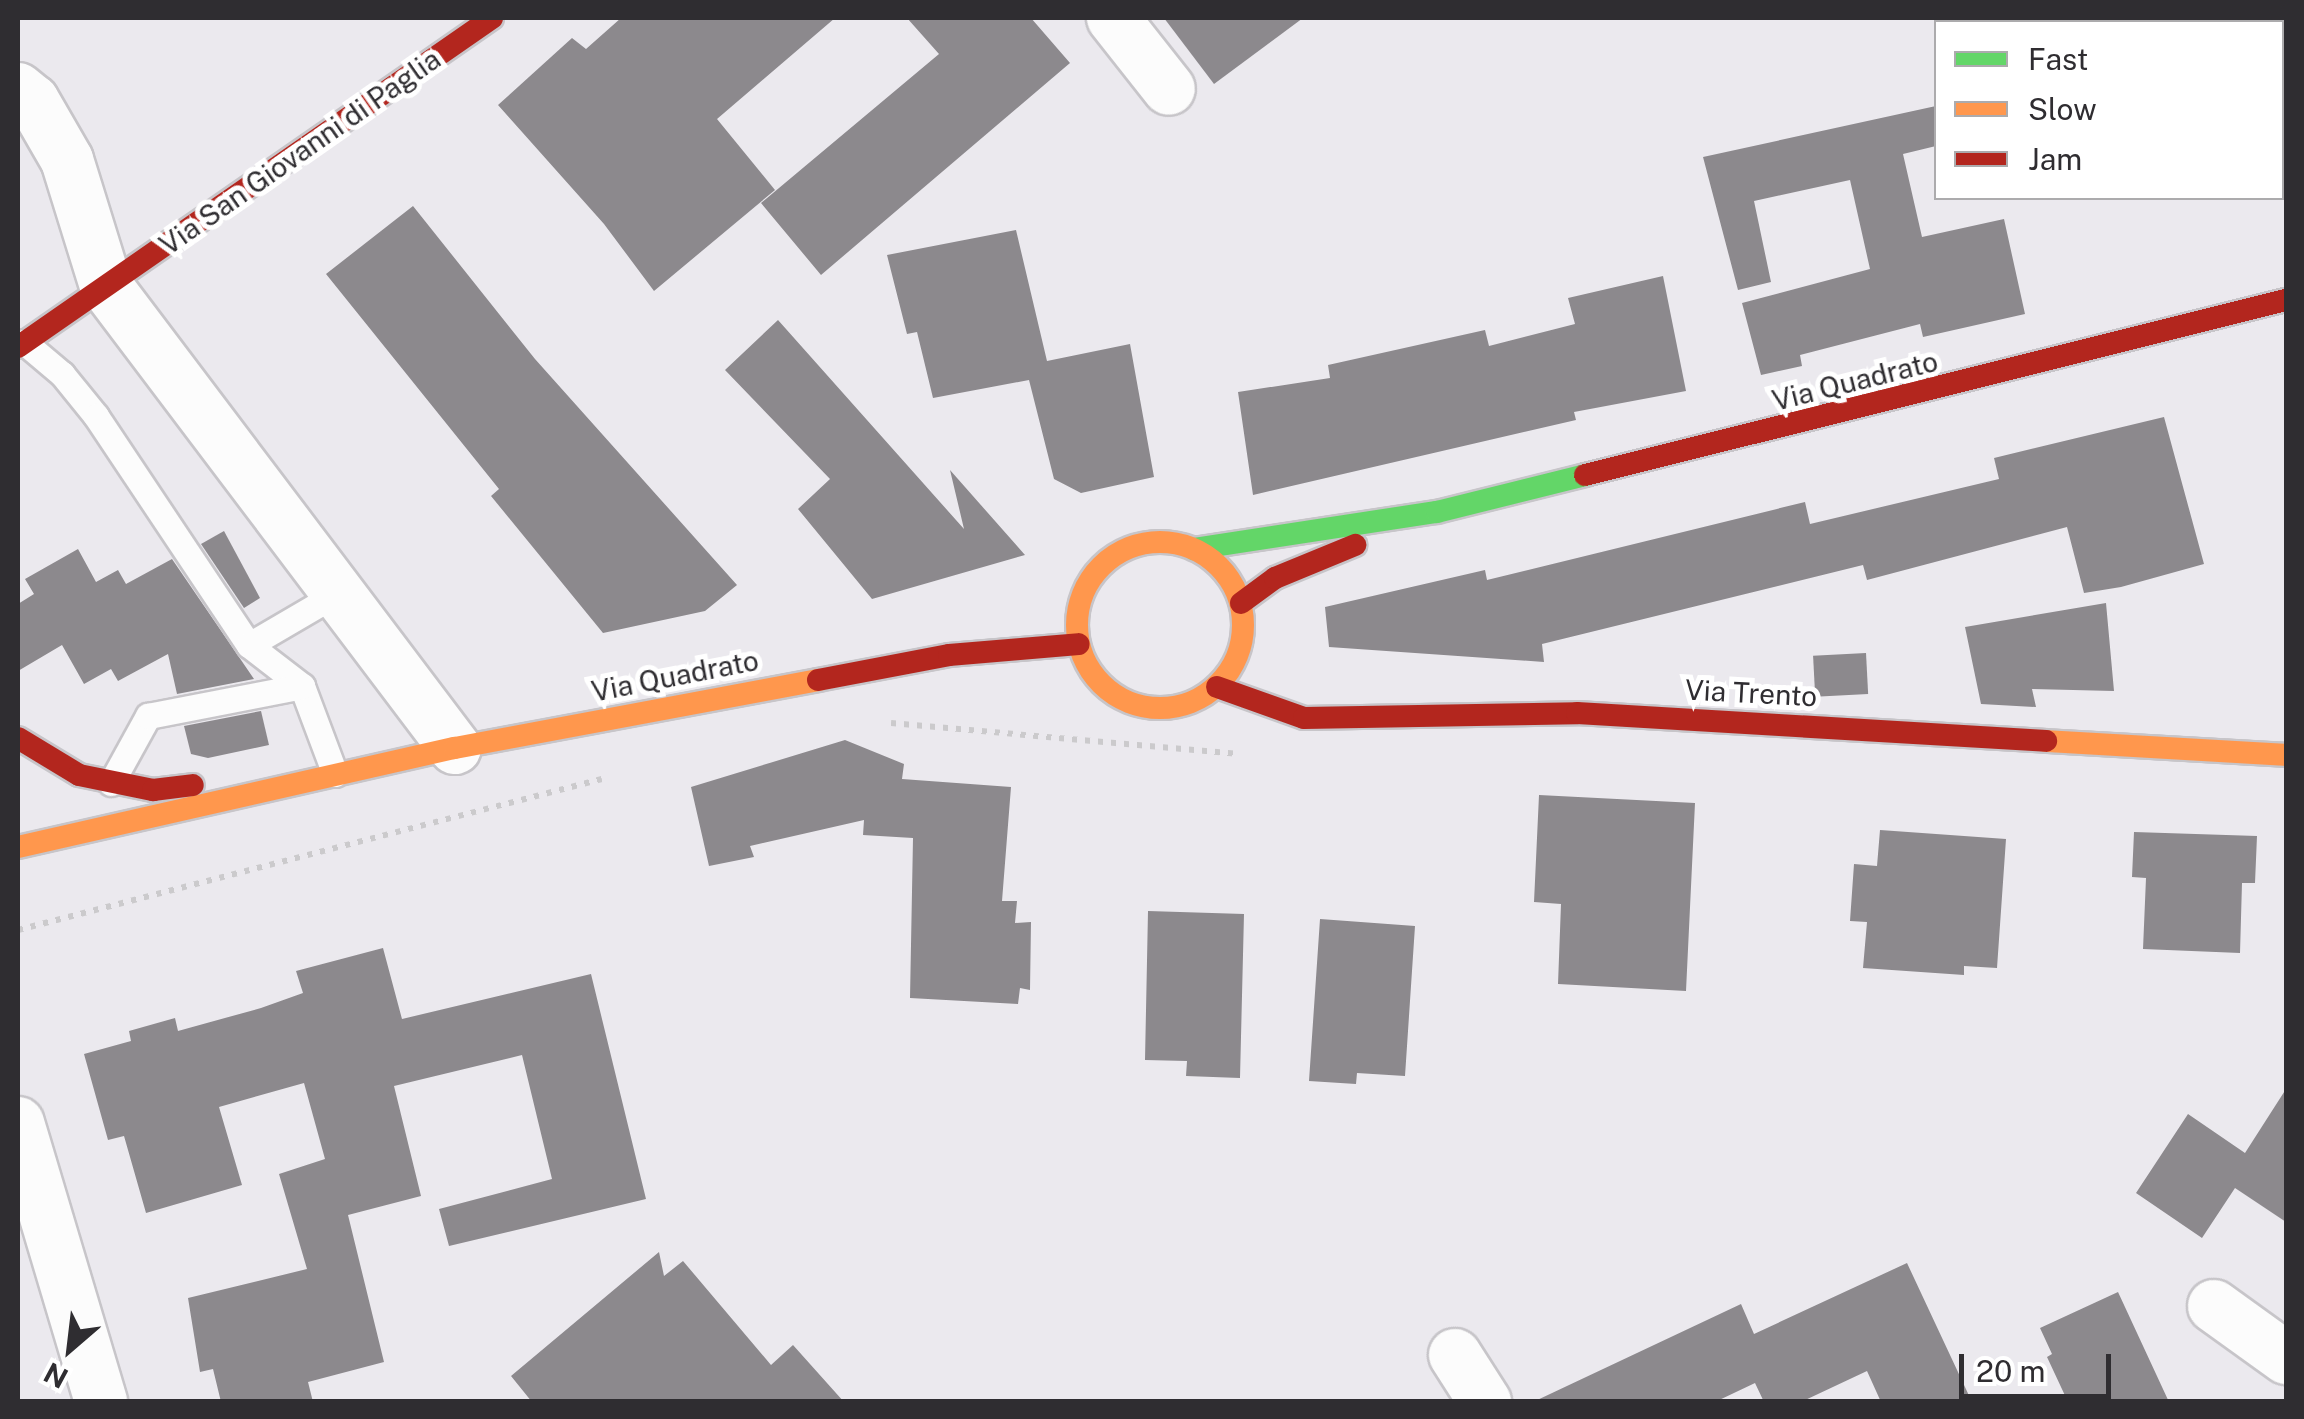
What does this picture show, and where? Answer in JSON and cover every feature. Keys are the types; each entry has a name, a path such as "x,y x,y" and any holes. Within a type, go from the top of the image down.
{"street":[{"name":"Via San Giovanni di Paglia","path":"20,347 492,18"},
{"path":"1113,18 1169,89"},
{"path":"18,89 33,101 67,160 106,286 456,748"},
{"name":"Via Quadrato","path":"18,848 456,748 949,655 1078,644 1082,593 1096,570 1142,544 1194,548 1437,512 2286,300"},
{"name":"Via Quadrato","path":"1241,604 1274,578 1437,512"},
{"path":"1078,644 1090,672 1110,693 1136,706 1165,710 1218,687 1240,648 1241,604 1215,562 1194,548"},
{"name":"Via Trento","path":"1218,687 1304,718 1577,713 2286,754"},
{"path":"18,738 78,775 111,784 153,790 227,781 285,786"},
{"path":"18,1124 101,1402"},
{"path":"2214,1306 2286,1358"},
{"path":"1455,1355 1485,1402"}],"lane":[{"path":"20,347 62,374 96,416 249,645 302,686 335,774"},
{"path":"249,645 338,592"},
{"path":"111,784 148,716 302,686"}],"path":[{"path":"874,722 1256,756"},
{"path":"18,930 609,777"}],"building":[{"path":"621,18 835,18 717,119 775,190 654,291 604,224 498,105 572,38 586,49"},
{"path":"907,18 1031,18 1070,63 821,275 761,203 939,54"},
{"path":"1164,18 1303,18 1214,84"},
{"path":"1934,106 1934,146 1903,154 1922,237 2004,219 2025,314 1923,337 1920,324 1800,355 1802,366 1761,375 1742,303 1870,269 1850,180 1754,201 1771,282 1738,290 1703,157"},
{"path":"413,206 535,359 737,585 705,611 603,633 491,496 499,489 326,274"},
{"path":"1016,230 1047,361 1130,344 1154,477 1081,493 1054,479 1029,380 933,398 917,332 907,334 887,255"},
{"path":"1663,276 1686,391 1574,412 1576,420 1253,495 1238,392 1330,378 1328,365 1485,330 1489,346 1575,324 1568,298"},
{"path":"778,320 964,529 950,470 1025,555 872,599 798,509 830,479 725,370"},
{"path":"2164,417 2204,564 2121,587 2084,593 2067,527 1867,580 1863,565 1542,644 1544,662 1329,647 1325,607 1485,570 1487,580 1805,502 1810,524 1999,479 1994,458"},
{"path":"224,531 260,598 244,608 201,544"},
{"path":"78,549 96,582 118,570 126,584 172,559 254,679 177,694 168,654 118,681 111,669 84,684 62,645 18,671 18,604 34,594 25,579"},
{"path":"2106,603 2114,691 2032,689 2036,707 1981,704 1965,627"},
{"path":"1866,653 1868,694 1815,697 1813,656"},
{"path":"261,711 269,745 208,758 191,754 184,726"},
{"path":"845,740 904,764 902,779 1011,787 1002,901 1017,901 1015,923 1031,922 1030,990 1020,988 1018,1004 910,998 913,838 863,835 864,820 750,846 754,857 709,866 691,787"},
{"path":"1539,795 1695,803 1686,991 1558,984 1561,904 1534,902"},
{"path":"1880,830 2006,839 1997,968 1964,966 1964,975 1863,968 1867,922 1850,921 1854,864 1877,866"},
{"path":"2134,832 2257,836 2255,883 2242,883 2240,953 2143,949 2146,878 2132,877"},
{"path":"1148,911 1244,914 1240,1078 1186,1076 1187,1061 1145,1060"},
{"path":"1320,919 1415,926 1405,1076 1357,1073 1356,1084 1309,1081"},
{"path":"383,948 402,1019 591,974 646,1199 449,1246 439,1209 552,1179 522,1055 394,1086 421,1196 348,1215 384,1362 308,1382 313,1402 221,1402 213,1369 200,1372 188,1298 307,1269 279,1174 325,1159 304,1083 219,1107 242,1185 146,1213 124,1136 108,1140 84,1054 131,1041 129,1031 175,1018 178,1031 261,1008 303,993 296,971"},
{"path":"2286,1089 2286,1222 2235,1188 2202,1238 2136,1193 2188,1114 2245,1153"},
{"path":"659,1252 664,1276 683,1261 771,1365 793,1345 844,1402 532,1402 511,1376"},
{"path":"1907,1263 1972,1402 1881,1402 1867,1371 1801,1402 1764,1402 1755,1383 1715,1402 1533,1402 1741,1304 1754,1334"},
{"path":"2118,1292 2169,1402 2068,1402 2047,1357 2052,1354 2040,1328"}],"traffic: fast":[{"path":"1194,549 1437,512 1585,475"}],"traffic: slow":[{"path":"1160,542 1192,548 1219,566 1237,593 1243,625 1237,657 1219,684 1192,702 1160,708 1128,702 1101,684 1083,657 1077,625 1083,593 1101,566 1128,548 1160,542"},
{"path":"18,847 455,748 818,680"},
{"path":"2046,741 2286,755"}],"traffic: jam":[{"path":"18,347 492,18"},
{"path":"1585,475 2286,300"},
{"path":"1241,603 1275,578 1355,545"},
{"path":"818,680 949,655 1079,644"},
{"path":"1217,687 1304,718 1577,713 2046,741"},
{"path":"18,738 79,775 153,790 193,785"}]}
